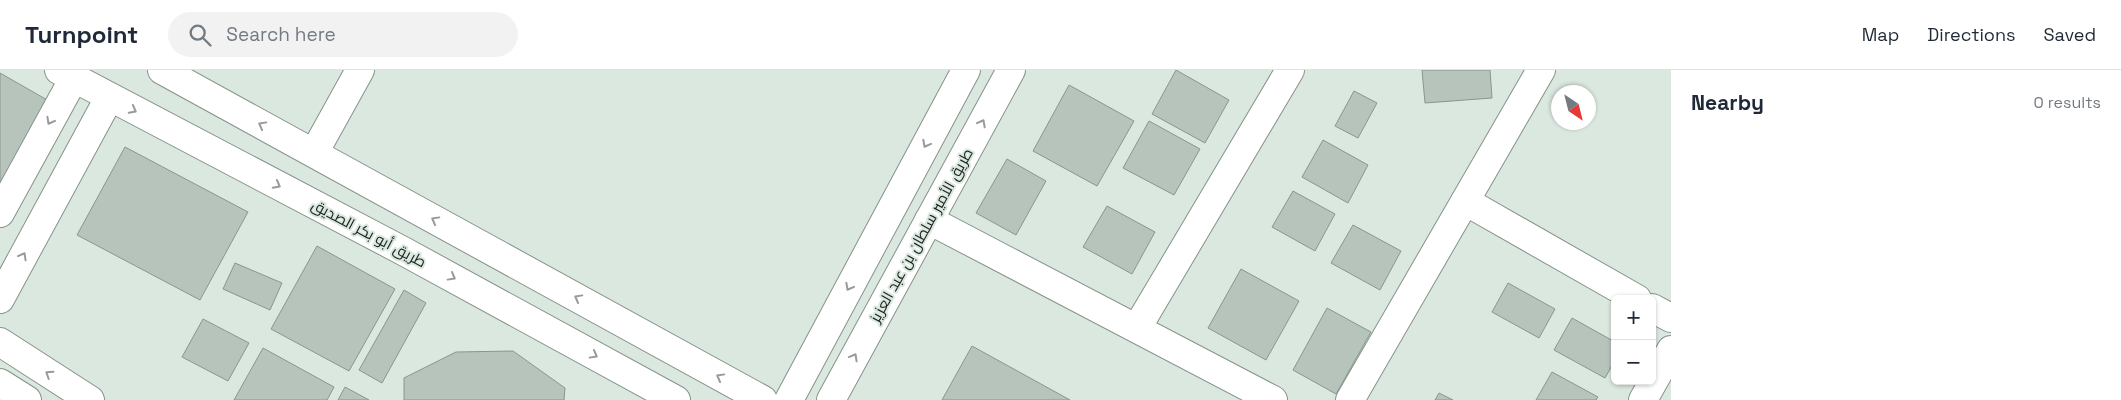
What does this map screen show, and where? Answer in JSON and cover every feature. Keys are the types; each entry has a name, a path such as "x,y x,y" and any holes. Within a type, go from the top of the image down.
{"main road":[{"path":"162,70 763,400"},
{"path":"314,153 360,70"},
{"path":"789,400 966,70"},
{"name":"طريق الأمير سلطان بن عبد العزيز","path":"831,400 1011,70"},
{"path":"1136,328 1290,70"},
{"path":"1350,400 1541,70"},
{"path":"0,213 66,74"},
{"name":"طريق أبو بكر الصديق","path":"66,74 397,248 676,400"},
{"path":"0,299 109,98"},
{"path":"1465,201 1629,295"},
{"path":"929,220 1273,400"},
{"path":"1656,310 1671,318"},
{"path":"0,342 90,400"},
{"path":"1643,400 1671,350"},
{"path":"0,383 27,400"}],"building":[{"path":"1176,70 1229,100 1205,143 1152,114"},
{"path":"1422,70 1490,70 1492,98 1425,103"},
{"path":"0,73 49,101 0,185"},
{"path":"1069,85 1134,121 1097,186 1033,151"},
{"path":"1354,91 1377,103 1358,138 1335,126"},
{"path":"1149,121 1200,149 1174,195 1123,168"},
{"path":"1323,140 1368,165 1348,203 1302,177"},
{"path":"125,147 248,212 200,300 77,235"},
{"path":"1007,159 1046,181 1016,235 976,213"},
{"path":"1293,191 1335,214 1315,251 1272,227"},
{"path":"1107,206 1155,232 1132,274 1083,247"},
{"path":"1353,225 1401,251 1380,290 1331,263"},
{"path":"317,246 395,289 349,371 271,329"},
{"path":"235,263 282,283 270,310 223,289"},
{"path":"1241,269 1299,301 1266,360 1208,328"},
{"path":"1508,283 1555,309 1539,338 1492,312"},
{"path":"404,290 426,303 382,383 359,370"},
{"path":"1327,308 1371,332 1336,394 1293,370"},
{"path":"1572,318 1611,340 1611,367 1605,378 1554,350"},
{"path":"203,319 249,343 228,381 182,357"},
{"path":"972,346 1070,400 942,400"},
{"path":"263,348 334,387 327,400 234,400"},
{"path":"513,351 565,388 564,400 404,400 404,378 456,352"},
{"path":"1552,372 1598,397 1596,400 1536,400"},
{"path":"345,387 369,400 338,400"},
{"path":"1439,393 1453,400 1435,400"}]}
